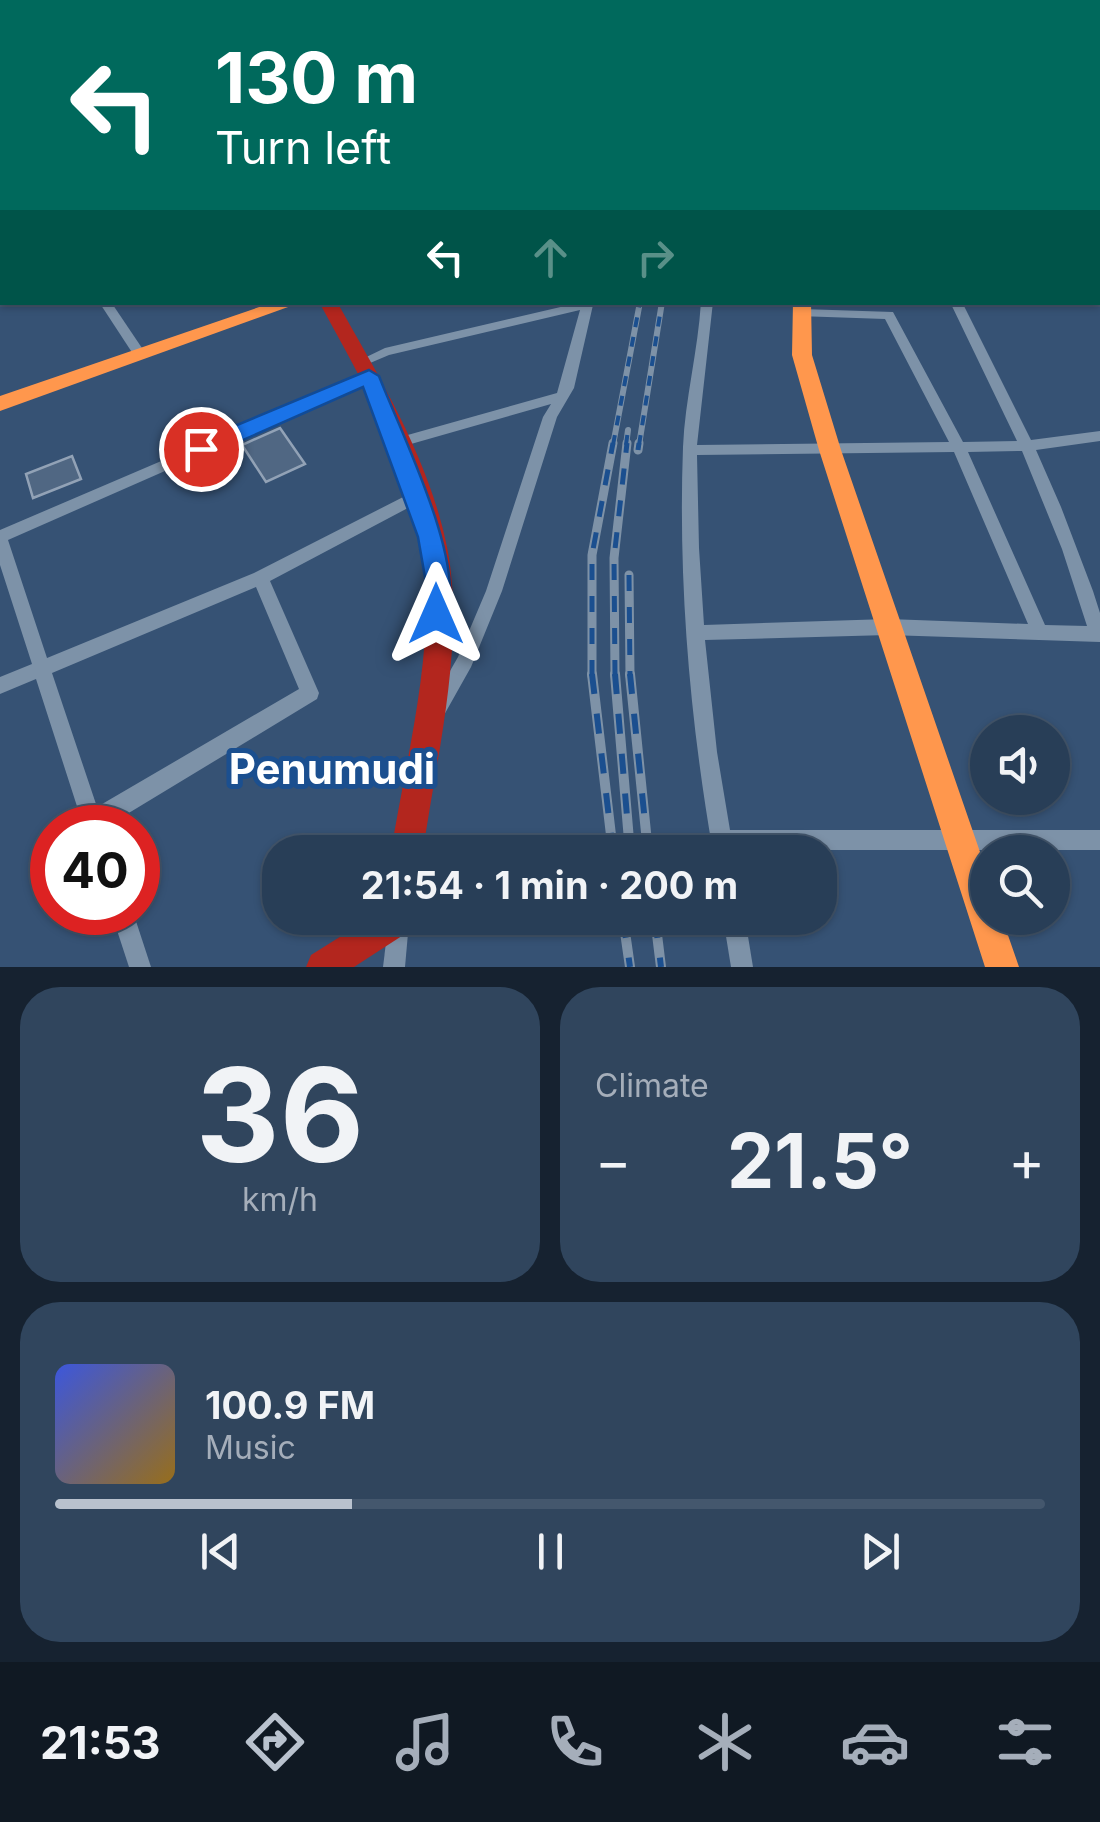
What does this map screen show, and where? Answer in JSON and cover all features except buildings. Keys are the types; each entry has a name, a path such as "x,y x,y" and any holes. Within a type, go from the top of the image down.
{"street":[{"path":"107,305 140,354"},
{"path":"0,404 284,305"},
{"path":"330,305 366,369 418,496 439,583 409,835"},
{"path":"87,805 0,538 366,369 386,352 583,305"},
{"path":"422,731 438,711 465,661 516,530 550,417 564,396 583,334 587,305"},
{"path":"707,305 707,338 690,450 691,549 707,750 720,835"},
{"path":"698,632 888,627 1099,634 1083,582 1027,446 957,305"},
{"path":"1002,967 830,450 802,355 802,308 889,315 959,448 1040,632"},
{"path":"397,443 564,396"},
{"path":"690,450 1027,446 1100,436"},
{"path":"0,686 260,578 418,496"},
{"path":"124,805 310,693 260,578"},
{"path":"837,843 1100,840"},
{"path":"130,935 140,967"},
{"path":"322,967 374,935"},
{"path":"394,967 397,935"},
{"path":"737,935 742,967"}],"railway":[{"path":"613,445 639,305"},
{"path":"639,445 662,305"},
{"path":"626,445 628,430"},
{"path":"592,674 592,555 613,443"},
{"path":"615,676 614,558 627,443"},
{"path":"638,450 639,443"},
{"path":"629,575 630,676"},
{"path":"592,674 611,835"},
{"path":"615,674 629,835"},
{"path":"630,674 646,835"},
{"path":"625,935 630,967"},
{"path":"657,935 661,967"}],"traffic: slow":[{"path":"0,404 284,305"},
{"path":"802,305 802,355 830,450 1002,967"}],"traffic: jam":[{"path":"330,305 399,439 427,513 435,550 439,619 410,835"},
{"path":"323,967 373,935"}],"district":[{"name":"Penumudi","path":"332,769"}],"route":[{"path":"201,449 369,376 418,496 430,537 439,583 436,614"}]}
